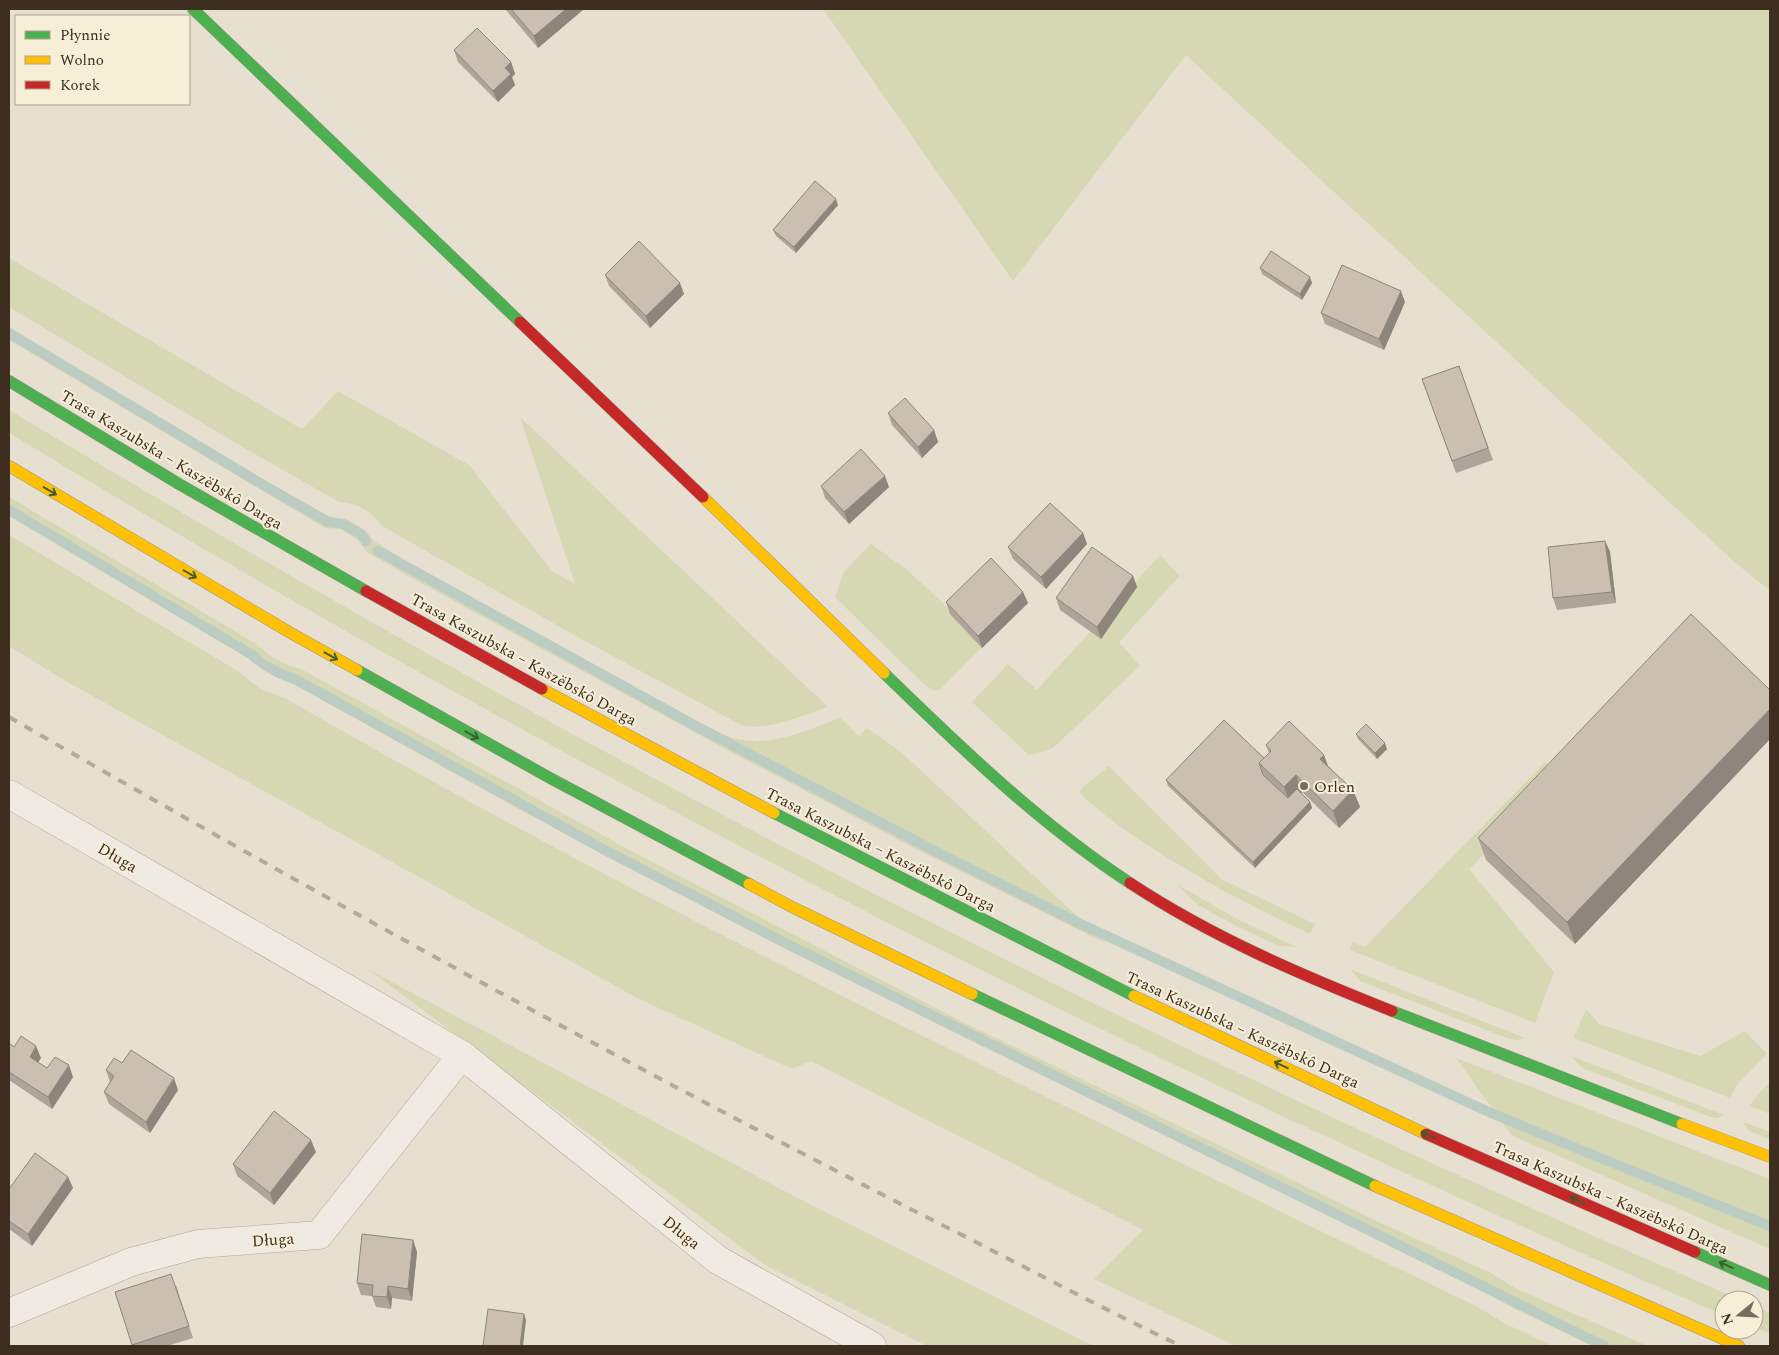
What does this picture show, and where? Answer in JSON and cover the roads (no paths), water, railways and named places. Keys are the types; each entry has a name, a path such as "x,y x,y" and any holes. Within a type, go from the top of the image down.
{"main road":[{"path":"193,9 946,732 1026,805 1102,864 1160,902 1236,944 1312,979 1770,1157"},
{"name":"Trasa Kaszubska – Kaszëbskô Darga","path":"9,381 179,484 573,706 832,843 1118,988 1421,1132 1770,1285"},
{"path":"9,466 305,641 550,778 792,907 1100,1056 1412,1203 1739,1346"}],"street":[{"name":"Długa","path":"9,794 462,1055 718,1260 872,1346"},
{"name":"Długa","path":"9,1313 131,1262 198,1244 319,1236 462,1055"}],"waterway":[{"path":"9,333 328,522 343,524 361,534 366,541"},
{"path":"9,510 252,655 272,670 295,679 601,848 789,945 1604,1346"},
{"path":"378,551 694,725 935,851 1081,924 1491,1113 1770,1226"}],"railway":[{"path":"9,717 245,852 604,1049 845,1175 1181,1346"}],"place":[{"name":"Orlen","path":"1304,786"}]}
